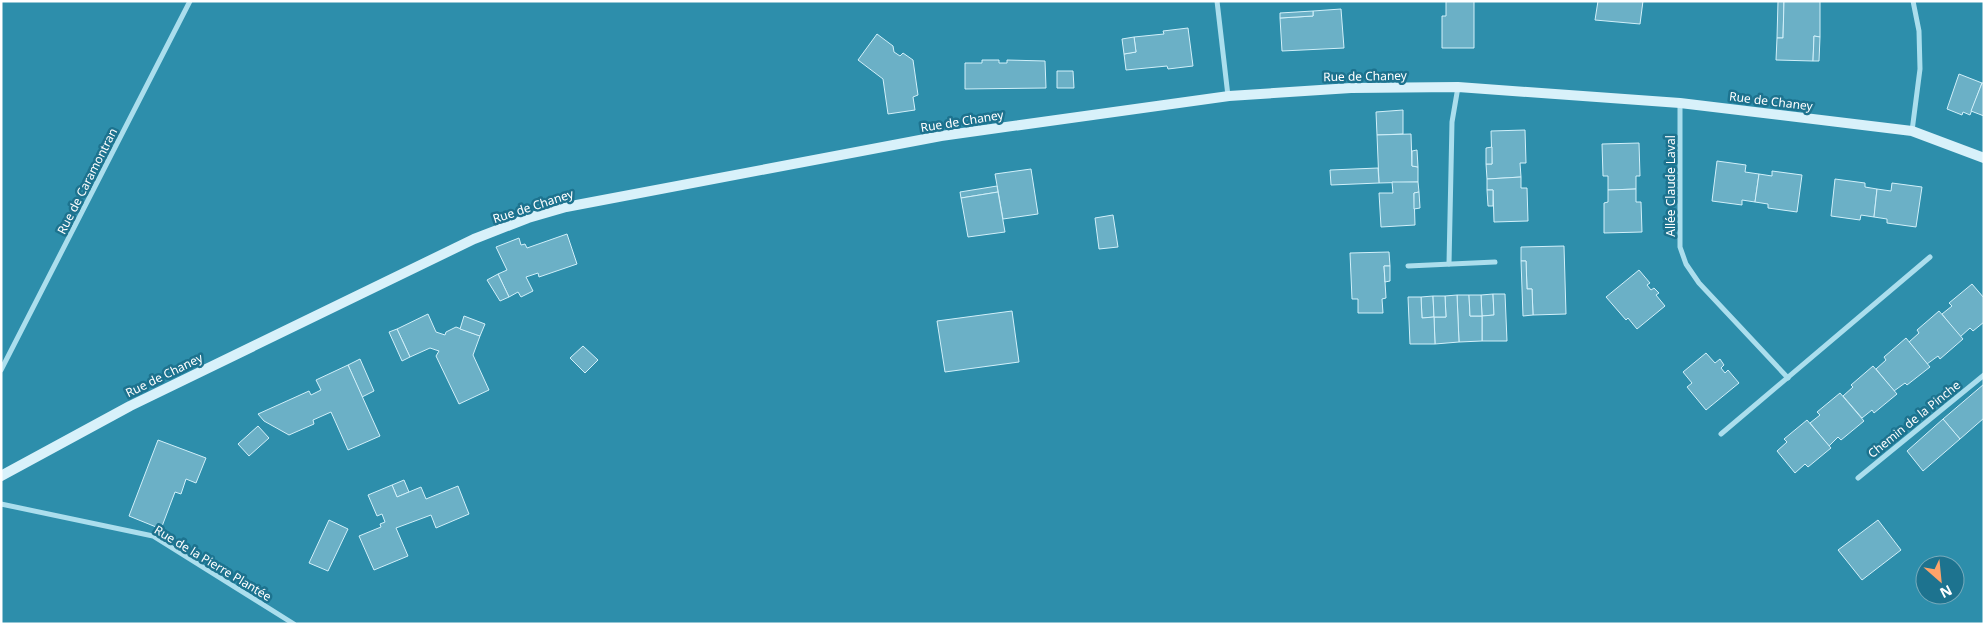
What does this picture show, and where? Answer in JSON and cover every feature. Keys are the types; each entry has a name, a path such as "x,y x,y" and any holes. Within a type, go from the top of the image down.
{"street":[{"name":"Rue de Caramontran","path":"1,370 190,1"},
{"path":"1217,1 1228,96"},
{"path":"1912,131 1920,69 1919,31 1913,1"},
{"path":"1449,264 1452,122 1458,87"},
{"name":"Rue de Chaney","path":"1,476 130,406 474,239 528,218 575,205 941,136 1228,96 1351,88 1458,87 1680,103 1912,131 1984,158"},
{"name":"Allée Claude Laval","path":"1680,103 1680,247 1686,264 1699,283 1788,378"},
{"path":"1721,434 1930,257"},
{"path":"1408,266 1494,262"},
{"name":"Chemin de la Pinche","path":"1858,478 1984,375"},
{"name":"Rue de la Pierre Plantée","path":"1,504 154,536 294,624"}],"shaded area":[{"path":"1,1 1984,1 1984,624 1,624"}],"building":[{"path":"1446,1 1474,1 1474,48 1442,48 1442,16 1446,16"},
{"path":"1598,1 1643,1 1640,24 1595,20"},
{"path":"1778,1 1784,1 1783,38 1777,38"},
{"path":"1784,1 1820,1 1820,37 1814,36 1813,61 1776,60 1777,38 1783,38"},
{"path":"1341,9 1344,48 1282,51 1280,18 1313,16 1313,11"},
{"path":"1313,11 1313,16 1280,18 1280,13"},
{"path":"1188,28 1193,66 1168,69 1167,66 1126,70 1124,54 1136,52 1134,37 1164,34 1163,31"},
{"path":"877,34 893,46 894,52 900,56 903,53 913,60 918,95 913,97 915,110 888,114 883,79 858,60"},
{"path":"1814,36 1820,37 1819,61 1813,61"},
{"path":"1134,37 1136,52 1124,54 1122,39"},
{"path":"982,60 999,60 999,63 1007,63 1007,60 1045,61 1046,88 965,89 965,63 982,63"},
{"path":"1057,71 1073,71 1074,88 1057,88"},
{"path":"1959,74 1982,83 1970,115 1963,112 1962,115 1947,109"},
{"path":"1982,83 1984,83 1984,116 1971,111"},
{"path":"1403,110 1403,134 1377,135 1376,112"},
{"path":"1525,130 1526,163 1520,163 1521,177 1487,179 1486,164 1492,164 1491,131"},
{"path":"1411,134 1412,166 1418,167 1418,182 1379,183 1377,135"},
{"path":"1639,143 1640,176 1636,176 1636,189 1608,190 1608,176 1603,176 1602,144"},
{"path":"1492,147 1492,164 1486,164 1486,148"},
{"path":"1417,150 1418,167 1412,166 1412,151"},
{"path":"1717,161 1746,165 1745,172 1759,174 1755,202 1742,200 1742,205 1712,201"},
{"path":"1378,168 1379,183 1331,185 1330,170"},
{"path":"1031,169 1038,214 1003,219 995,174"},
{"path":"1772,171 1802,175 1797,212 1768,208 1768,204 1755,202 1759,174 1772,176"},
{"path":"1521,177 1521,188 1527,188 1528,221 1494,222 1493,190 1487,190 1487,179"},
{"path":"1835,179 1865,183 1865,187 1877,189 1874,217 1861,215 1860,220 1831,216"},
{"path":"1392,182 1418,182 1419,192 1414,193 1415,225 1381,227 1379,193 1393,193"},
{"path":"1892,183 1922,187 1916,227 1887,223 1887,219 1874,217 1877,189 1891,191"},
{"path":"997,186 998,192 961,198 960,192"},
{"path":"1636,189 1636,202 1641,202 1642,232 1604,233 1604,203 1608,202 1608,190"},
{"path":"1487,190 1493,190 1493,206 1488,206"},
{"path":"998,192 1005,232 968,237 961,198"},
{"path":"1419,192 1420,208 1414,209 1414,193"},
{"path":"1113,215 1118,247 1099,249 1095,218"},
{"path":"567,234 577,264 539,277 538,273 526,277 533,291 521,297 518,292 509,297 498,274 507,270 496,247 519,238 521,245 525,244 527,248"},
{"path":"1564,246 1566,314 1533,315 1532,289 1527,289 1526,261 1521,261 1521,247"},
{"path":"1389,252 1390,266 1384,266 1386,298 1382,299 1383,313 1358,313 1358,299 1352,299 1350,253"},
{"path":"1521,261 1526,261 1527,289 1532,289 1533,315 1523,316"},
{"path":"1384,266 1390,266 1390,281 1385,282"},
{"path":"1639,270 1650,283 1647,285 1651,290 1654,288 1659,293 1656,295 1665,306 1637,329 1628,318 1626,320 1606,297"},
{"path":"498,274 509,297 500,301 487,280"},
{"path":"1972,284 1984,298 1984,322 1973,331 1970,328 1960,337 1942,314 1952,306 1949,303"},
{"path":"1493,294 1494,315 1482,316 1481,295"},
{"path":"1493,294 1505,294 1507,341 1482,341 1482,316 1494,315"},
{"path":"1457,295 1469,295 1470,316 1482,316 1482,341 1459,342"},
{"path":"1457,295 1459,342 1435,344 1434,317 1446,317 1445,296"},
{"path":"1469,295 1481,295 1482,316 1470,316"},
{"path":"1433,296 1434,317 1422,318 1421,297"},
{"path":"1433,296 1445,296 1446,317 1434,317"},
{"path":"1408,297 1421,297 1422,318 1434,317 1435,344 1410,344"},
{"path":"1012,311 1019,362 945,372 937,321"},
{"path":"1939,311 1963,339 1940,359 1938,356 1927,364 1909,342 1919,333 1917,330"},
{"path":"428,314 436,332 445,335 446,332 456,327 480,336 473,355 489,390 459,404 436,356 439,351 430,348 410,357 397,329"},
{"path":"464,316 485,324 480,336 460,329"},
{"path":"397,329 410,357 402,361 389,332"},
{"path":"1906,338 1930,367 1907,385 1905,383 1894,391 1876,369 1886,360 1884,357"},
{"path":"583,346 598,360 585,373 570,358"},
{"path":"1706,353 1715,363 1720,359 1724,365 1721,368 1725,373 1728,370 1739,383 1706,410 1687,387 1692,383 1683,372"},
{"path":"360,359 374,391 362,397 348,365"},
{"path":"348,365 380,436 348,450 331,412 313,420 314,424 289,435 264,421 258,414 309,391 311,395 321,390 316,380"},
{"path":"1873,366 1897,394 1874,413 1872,410 1862,418 1843,396 1853,387 1851,385"},
{"path":"1984,384 1984,418 1960,439 1943,419"},
{"path":"1840,393 1864,421 1841,440 1838,437 1829,446 1810,423 1820,415 1817,412"},
{"path":"1943,419 1960,439 1923,471 1907,451"},
{"path":"1807,420 1831,448 1808,467 1805,464 1795,473 1777,451 1787,442 1784,439"},
{"path":"258,426 269,438 249,456 238,444"},
{"path":"158,440 206,458 196,483 186,479 181,494 175,492 161,529 129,516"},
{"path":"404,480 409,492 397,497 392,485"},
{"path":"392,485 397,497 421,487 426,499 458,486 469,514 436,528 431,515 396,528 408,556 374,570 359,536 381,527 380,524 385,522 382,514 377,516 368,495"},
{"path":"329,520 348,529 328,571 309,563"},
{"path":"1878,520 1901,550 1862,580 1838,550"}]}
